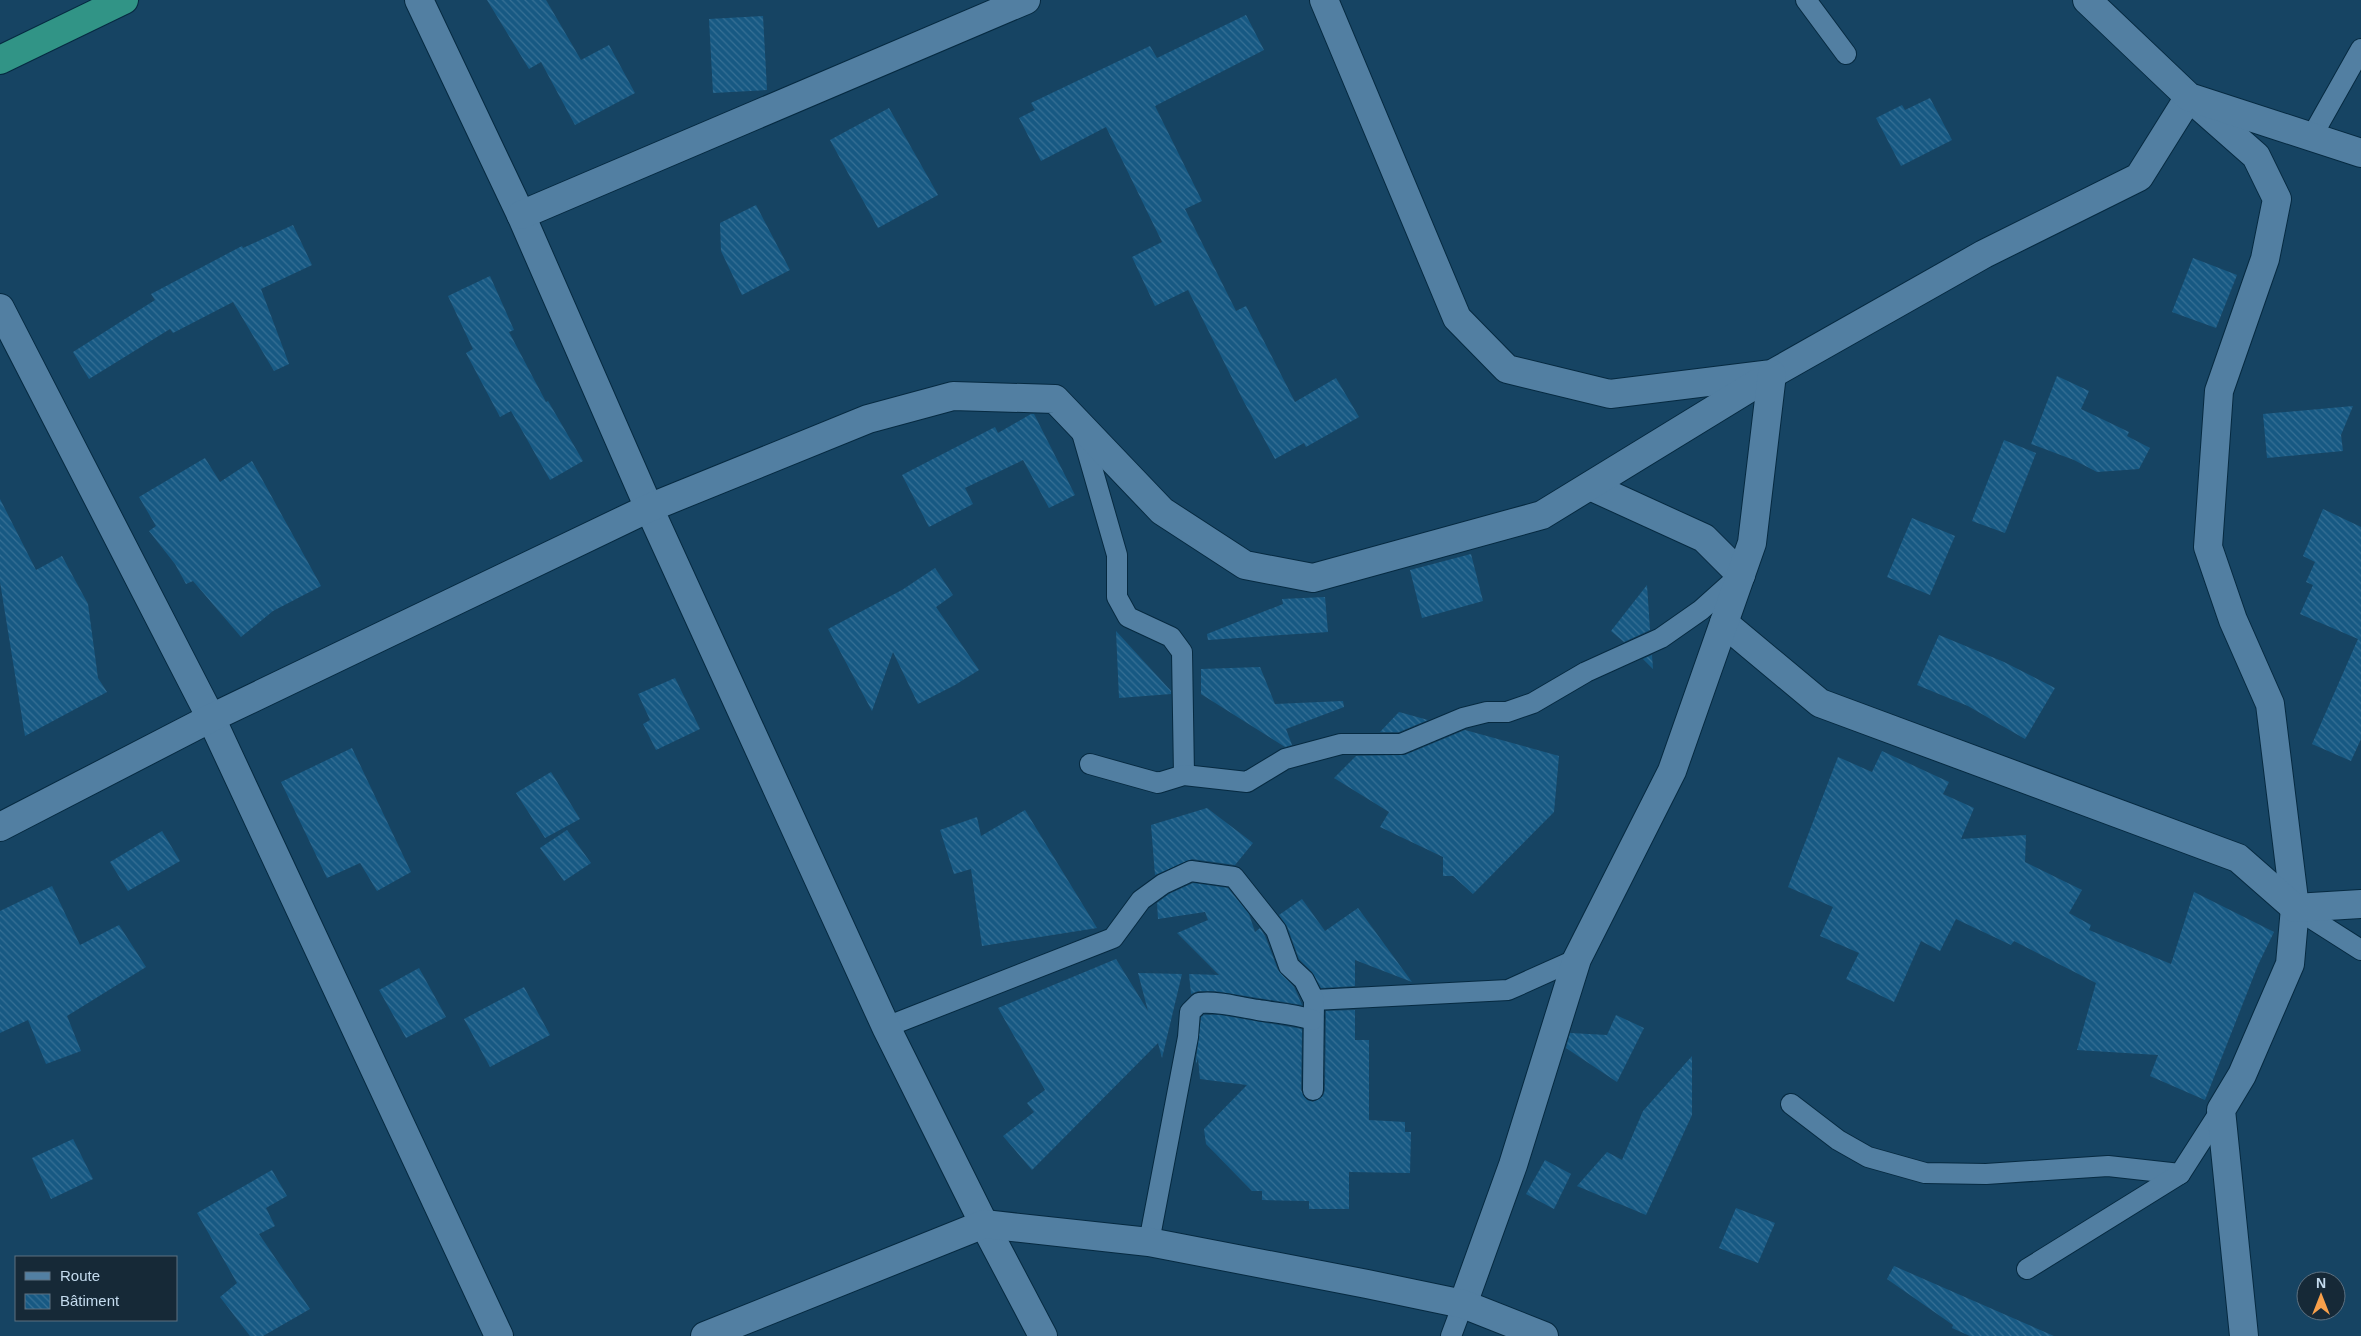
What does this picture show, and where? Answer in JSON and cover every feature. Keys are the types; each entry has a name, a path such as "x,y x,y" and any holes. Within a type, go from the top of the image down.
{"highway":[{"path":"0,60 124,0"}],"street":[{"path":"419,0 521,215 649,508 886,1027 984,1224 1043,1336"},
{"path":"521,215 1026,0"},
{"path":"1324,0 1457,318 1506,369 1610,394 1772,374"},
{"path":"2087,0 2189,97 2256,156 2277,199 2265,259 2219,391 2208,547 2233,620 2270,704 2295,908 2290,964 2242,1075 2221,1110 2244,1336"},
{"path":"0,827 211,718 649,508 868,419 953,396 1055,399 1162,511 1245,565 1313,578 1542,515 1772,374 1984,254 2139,177 2189,97"},
{"path":"2189,97 2361,152"},
{"path":"0,308 211,718 499,1336"},
{"path":"1463,1304 1513,1164 1577,959 1672,771 1752,543 1772,374"},
{"path":"1590,486 1635,504 1704,538 1741,575"},
{"path":"1724,623 1820,703 2238,858 2295,908 2361,904"},
{"path":"705,1336 984,1224 1149,1242 1463,1304 1544,1336"}],"lane":[{"path":"1806,0 1846,54"},
{"path":"2312,136 2361,49"},
{"path":"1079,424 1118,554 1118,597 1128,617 1171,637 1182,652 1184,775"},
{"path":"1090,764 1158,783 1184,775 1247,782 1285,759 1341,744 1401,744 1463,718 1487,712 1506,712 1533,703 1586,672 1661,638 1701,610 1741,575"},
{"path":"886,1027 1113,938 1141,900 1163,884 1191,871 1234,877 1276,930 1289,966 1304,980 1313,1010 1313,1090"},
{"path":"2295,908 2361,950"},
{"path":"1149,1242 1188,1037 1190,1012 1199,1003 1212,1002 1290,1013 1508,990 1577,959"},
{"path":"1791,1104 1838,1140 1868,1157 1925,1173 1986,1174 2108,1166 2180,1174"},
{"path":"2027,1269 2180,1174 2221,1110"},
{"path":"1451,1336 1463,1304"}],"building":[{"path":"487,0 546,0 581,60 609,45 635,93 575,125 541,62 529,69"},
{"path":"1246,15 1264,50 1155,106 1202,201 1185,209 1236,311 1246,306 1295,402 1336,378 1359,417 1306,447 1304,443 1275,459 1188,290 1155,306 1132,257 1162,242 1106,127 1041,161 1019,118 1035,110 1031,103 1150,46 1157,58"},
{"path":"763,16 767,90 713,93 709,19"},
{"path":"1930,98 1952,140 1901,166 1876,118 1902,105 1905,110"},
{"path":"889,108 938,195 878,228 830,140"},
{"path":"756,205 790,270 742,295 721,251 720,223"},
{"path":"293,225 312,265 261,289 289,364 274,371 233,302 173,333 170,329 89,379 73,352 155,300 151,294 242,246 243,248"},
{"path":"2193,258 2237,275 2216,328 2172,312"},
{"path":"490,276 514,330 509,332 546,402 548,401 583,461 550,480 511,411 500,417 466,353 473,349 448,296"},
{"path":"2057,376 2089,391 2081,409 2129,432 2127,436 2150,448 2139,469 2097,472 2074,460 2031,444"},
{"path":"2353,406 2341,435 2343,451 2267,458 2263,414"},
{"path":"1034,414 1075,495 1049,508 1023,460 965,488 973,504 929,527 902,475 995,427 998,433"},
{"path":"2004,440 2036,453 2005,533 1972,521"},
{"path":"205,458 220,482 252,461 321,586 273,611 241,637 193,581 186,584 175,564 149,531 156,526 139,497"},
{"path":"0,499 36,570 62,556 88,604 98,678 107,692 25,736 0,582"},
{"path":"2323,509 2361,527 2361,739 2351,761 2312,744 2358,639 2300,614 2313,585 2306,582 2315,562 2303,556"},
{"path":"1912,518 1955,536 1930,595 1887,577"},
{"path":"1471,554 1483,601 1422,618 1410,570"},
{"path":"935,568 953,595 936,607 979,670 918,704 893,652 872,711 828,629 902,590"},
{"path":"1647,585 1650,630 1624,642 1611,631"},
{"path":"1325,597 1328,632 1208,640 1207,634 1283,604 1282,599"},
{"path":"1116,631 1171,691 1171,694 1119,698"},
{"path":"1939,635 2004,662 2055,688 2025,739 1968,706 1917,685"},
{"path":"1652,655 1653,669 1643,659"},
{"path":"1260,667 1275,704 1343,701 1344,707 1286,729 1292,745 1285,747 1201,694 1201,669"},
{"path":"675,678 700,729 656,750 643,724 650,720 638,694"},
{"path":"1399,712 1428,720 1399,732 1380,732"},
{"path":"1465,730 1559,756 1554,812 1473,894 1453,876 1443,876 1443,857 1380,827 1389,812 1334,778 1356,756 1405,755"},
{"path":"352,748 411,872 377,891 360,863 327,878 281,782"},
{"path":"1882,751 1949,782 1943,794 1974,808 1961,839 2026,835 2025,862 2082,890 2069,913 2091,925 2089,930 2171,964 2194,892 2274,932 2258,965 2205,1100 2150,1076 2158,1055 2077,1050 2096,983 2014,941 2011,945 1956,919 1940,951 1921,941 1894,1002 1846,979 1859,953 1820,936 1833,907 1788,887 1838,757 1872,772"},
{"path":"551,772 580,819 545,838 516,793"},
{"path":"1207,808 1253,843 1235,865 1192,859 1155,875 1151,825"},
{"path":"1025,810 1097,928 982,946 971,869 954,874 940,830 977,817 981,836"},
{"path":"567,830 591,863 564,881 540,848"},
{"path":"162,831 180,861 128,891 110,862"},
{"path":"1193,883 1228,888 1249,914 1255,932 1260,928 1278,970 1294,987 1302,1005 1215,991 1198,991 1191,994 1189,974 1219,975 1177,933 1208,920 1205,912 1158,919 1157,903 1169,894"},
{"path":"52,886 80,945 119,925 146,967 67,1016 81,1051 46,1064 28,1020 0,1033 0,911"},
{"path":"1302,899 1325,931 1358,908 1412,982 1355,960 1355,986 1321,988 1312,972 1299,959 1287,926 1279,915"},
{"path":"1116,959 1148,1011 1138,973 1182,974 1162,1058 1158,1043 1032,1170 1003,1136 1034,1112 1027,1103 1045,1090 998,1008"},
{"path":"419,968 446,1017 406,1038 379,990"},
{"path":"524,987 550,1035 490,1067 464,1019"},
{"path":"1355,1010 1355,1040 1369,1040 1369,1120 1405,1122 1405,1132 1411,1132 1410,1173 1349,1172 1349,1209 1309,1209 1309,1201 1262,1200 1262,1191 1252,1191 1206,1144 1204,1129 1247,1085 1200,1079 1198,1058 1196,1064 1196,1060 1201,1017 1204,1015 1220,1015 1302,1029 1301,1090 1307,1100 1313,1102 1323,1096 1325,1090 1326,1011"},
{"path":"1616,1015 1644,1028 1617,1082 1566,1048 1570,1033 1607,1035"},
{"path":"1692,1056 1692,1115 1646,1215 1577,1186 1607,1152 1622,1160 1643,1111"},
{"path":"73,1139 93,1179 51,1199 32,1158"},
{"path":"1545,1160 1571,1174 1554,1209 1526,1194"},
{"path":"272,1170 287,1196 266,1208 275,1226 259,1234 310,1309 263,1336 250,1336 220,1297 237,1283 197,1213"},
{"path":"1736,1208 1775,1223 1758,1263 1719,1248"},
{"path":"1894,1266 2054,1336 1970,1336 1952,1328 1953,1325 1887,1279"}]}
